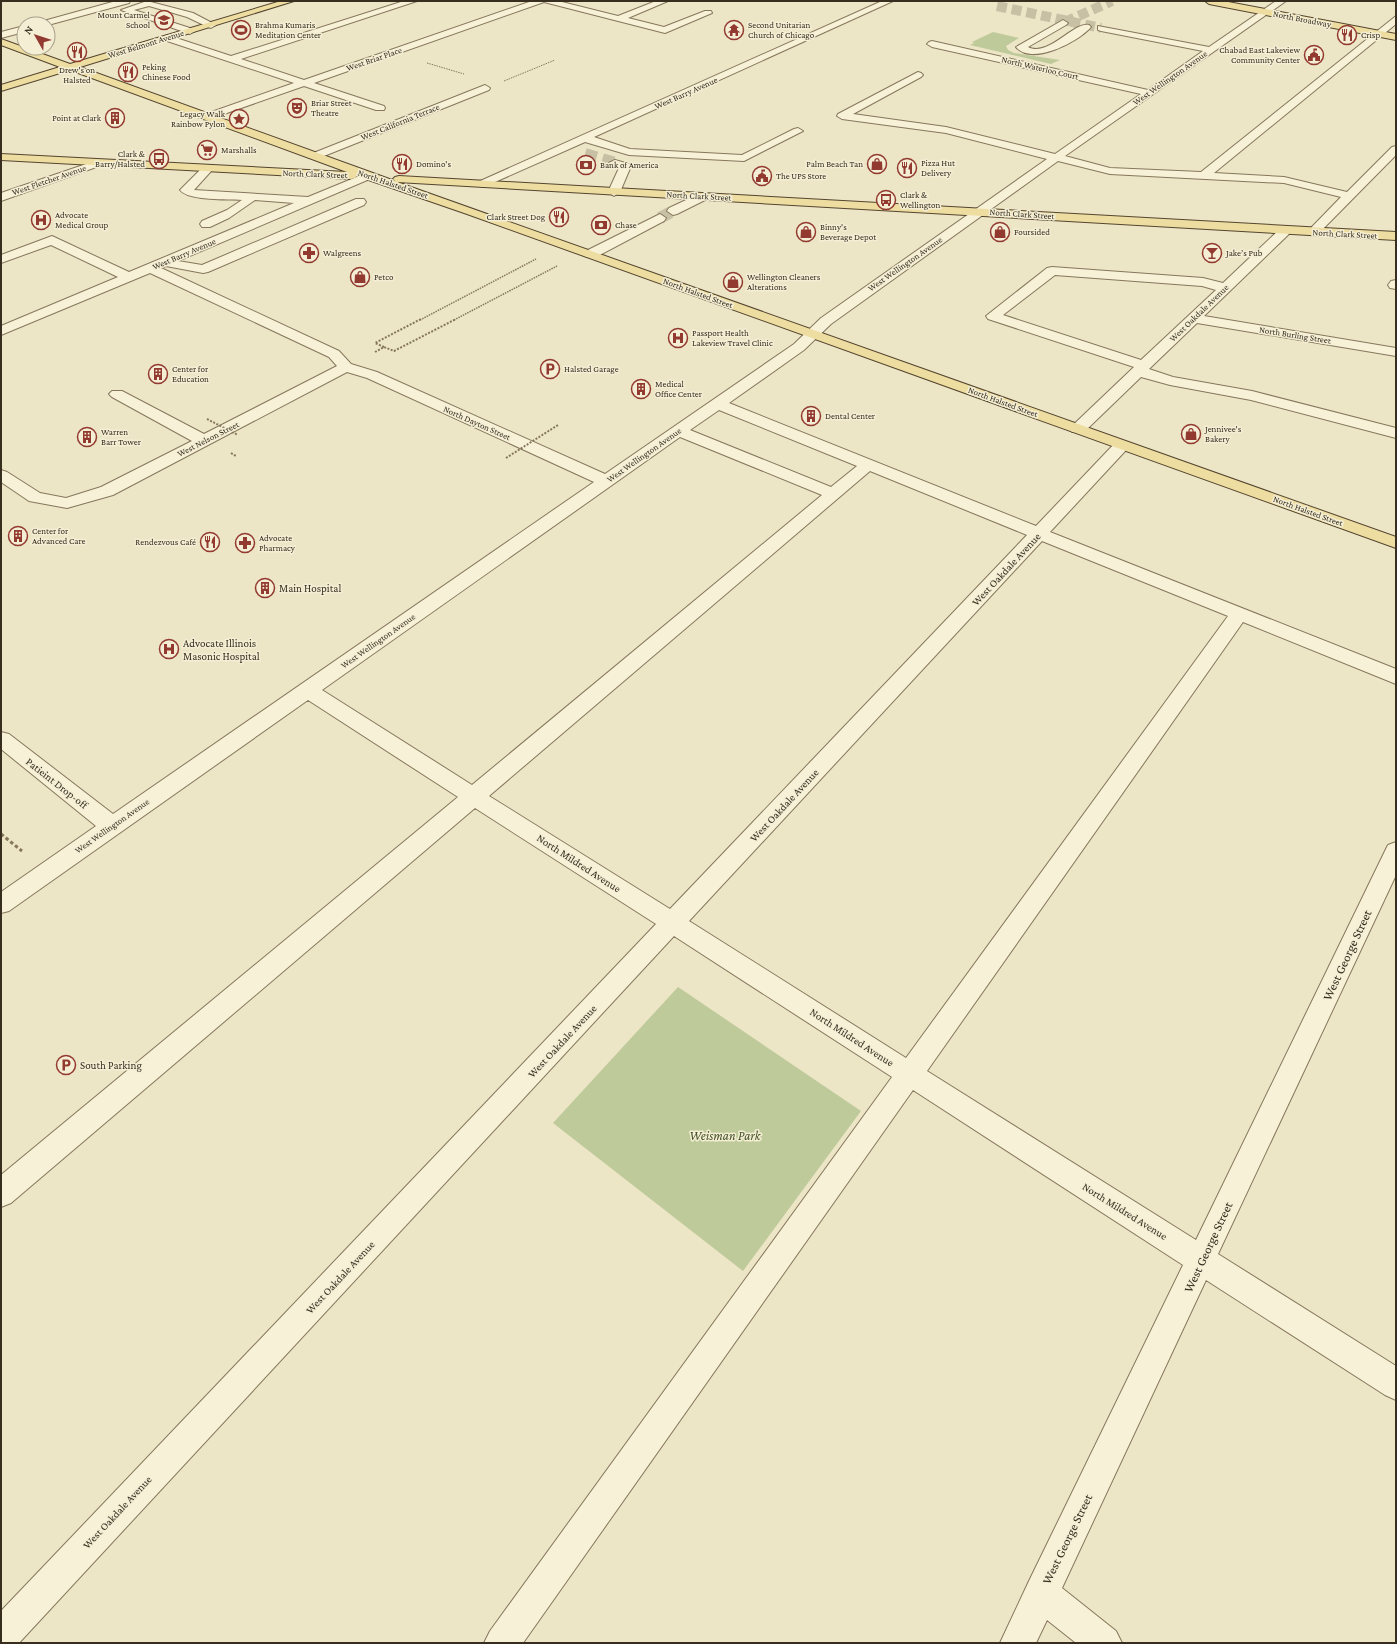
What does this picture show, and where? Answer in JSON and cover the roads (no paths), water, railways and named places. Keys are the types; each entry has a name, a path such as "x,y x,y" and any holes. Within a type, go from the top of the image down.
{"main road":[{"name":"West Belmont Avenue","path":"1,88 290,1"},
{"name":"North Broadway","path":"1208,1 1396,37"},
{"name":"North Halsted Street","path":"1,42 368,176 591,254 1396,543"},
{"name":"North Clark Street","path":"1,157 207,169 368,176 614,192 1396,236"}],"street":[{"path":"56,20 126,1"},
{"path":"232,59 413,1"},
{"name":"West Briar Place","path":"207,117 540,1"},
{"path":"548,1 665,30 708,13"},
{"path":"618,19 664,1"},
{"name":"West Barry Avenue","path":"482,184 889,1"},
{"name":"West Wellington Avenue","path":"1,904 805,342 826,320 978,212 1282,1"},
{"path":"81,3 99,8"},
{"path":"190,31 125,10 149,3 190,15 211,25"},
{"path":"1202,177 1396,19"},
{"path":"1063,22 1021,47 1026,51 1045,51 1086,27"},
{"path":"1094,36 1104,28 1210,50"},
{"path":"1,36 16,31"},
{"path":"167,38 380,108"},
{"name":"North Waterloo Court","path":"932,44 1149,93"},
{"path":"918,75 842,116 946,130 1110,171 1202,177 1284,180 1350,196"},
{"name":"West California Terrace","path":"315,156 485,88"},
{"path":"585,138 629,152 744,158 798,131"},
{"path":"565,147 579,152"},
{"path":"1313,232 1396,149"},
{"name":"West Fletcher Avenue","path":"1,197 98,163"},
{"path":"614,192 625,166 615,163"},
{"path":"207,169 186,190 192,193 311,200"},
{"name":"West Barry Avenue","path":"1,331 368,176"},
{"path":"209,225 239,215 257,197"},
{"path":"673,212 701,197"},
{"path":"164,262 203,269 360,202"},
{"path":"591,254 660,218"},
{"name":"West Oakdale Avenue","path":"1078,430 1285,230"},
{"path":"1,259 52,240 129,277"},
{"path":"151,268 334,354 346,367"},
{"path":"1225,288 1203,282 1052,271 993,316 1142,368 1170,381 1252,396 1396,434"},
{"name":"North Burling Street","path":"1193,318 1396,352"},
{"name":"North Dayton Street","path":"346,367 372,375 606,481"},
{"name":"West Nelson Street","path":"1,475 35,497 67,503 107,491 346,367"},
{"path":"117,394 205,441"},
{"path":"717,404 1396,677"},
{"path":"494,430 509,420"},
{"path":"678,431 834,494"},
{"name":"West Oakdale Avenue","path":"1,1636 1122,445"},
{"path":"1,1193 868,465"},
{"path":"502,1643 908,1073 1239,614"},
{"name":"North Mildred Avenue","path":"308,690 1396,1384"},
{"name":"Patieint Drop-off","path":"2,739 112,826"},
{"name":"West George Street","path":"1018,1643 1396,851"},
{"path":"1041,1593 1104,1643"}],"tunnel":[{"path":"1067,21 1112,1"},
{"path":"997,6 1067,21"},
{"path":"1067,21 1101,28"},
{"path":"585,154 615,163"},
{"path":"660,218 673,211"}],"place":[{"name":"Mount Carmel School","path":"164,20"},
{"name":"Brahma Kumaris Meditation Center","path":"241,30"},
{"name":"Second Unitarian Church of Chicago","path":"734,30"},
{"name":"Crisp","path":"1347,35"},
{"name":"Drew's on Halsted","path":"77,52"},
{"name":"Chabad East Lakeview Community Center","path":"1314,55"},
{"name":"Peking Chinese Food","path":"128,72"},
{"name":"Briar Street Theatre","path":"297,108"},
{"name":"Point at Clark","path":"115,118"},
{"name":"Legacy Walk Rainbow Pylon","path":"239,119"},
{"name":"Marshalls","path":"207,150"},
{"name":"Clark & Barry/Halsted","path":"159,159"},
{"name":"Domino's","path":"402,164"},
{"name":"Palm Beach Tan","path":"877,164"},
{"name":"Bank of America","path":"586,165"},
{"name":"Pizza Hut Delivery","path":"907,168"},
{"name":"The UPS Store","path":"762,176"},
{"name":"Clark & Wellington","path":"886,200"},
{"name":"Clark Street Dog","path":"559,217"},
{"name":"Advocate Medical Group","path":"41,220"},
{"name":"Chase","path":"601,225"},
{"name":"Binny's Beverage Depot","path":"806,232"},
{"name":"Foursided","path":"1000,232"},
{"name":"Walgreens","path":"309,253"},
{"name":"Jake’s Pub","path":"1212,253"},
{"name":"Petco","path":"360,277"},
{"name":"Wellington Cleaners Alterations","path":"733,282"},
{"name":"Passport Health Lakeview Travel Clinic","path":"678,338"},
{"name":"Halsted Garage","path":"550,369"},
{"name":"Center for Education","path":"158,374"},
{"name":"Medical Office Center","path":"641,389"},
{"name":"Dental Center","path":"811,416"},
{"name":"Jennivee's Bakery","path":"1191,434"},
{"name":"Warren Barr Tower","path":"87,437"},
{"name":"Center for Advanced Care","path":"18,536"},
{"name":"Rendezvous Café","path":"210,542"},
{"name":"Advocate Pharmacy","path":"245,543"},
{"name":"Main Hospital","path":"265,588"},
{"name":"Advocate Illinois Masonic Hospital","path":"169,649"},
{"name":"South Parking","path":"66,1065"}],"park label":[{"name":"Weisman Park","path":"725,1135"}]}
